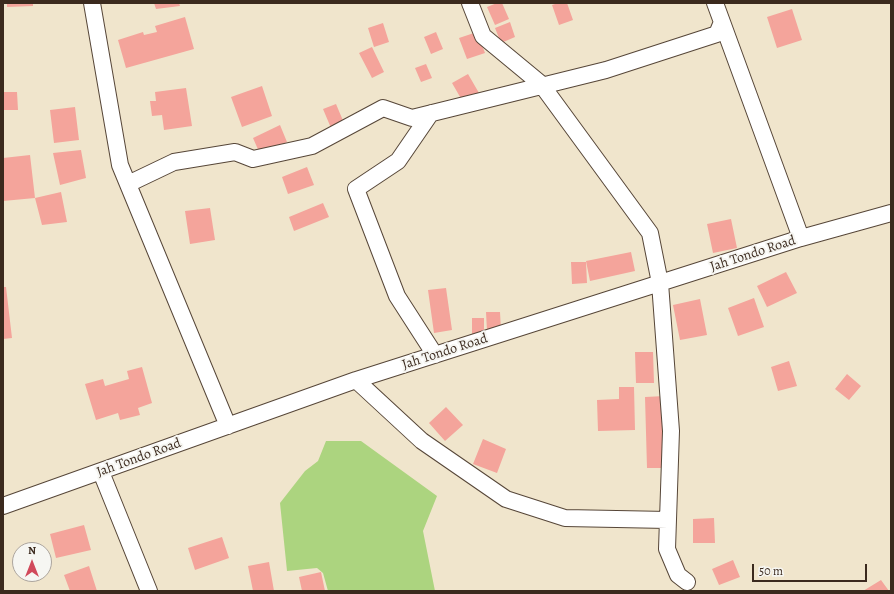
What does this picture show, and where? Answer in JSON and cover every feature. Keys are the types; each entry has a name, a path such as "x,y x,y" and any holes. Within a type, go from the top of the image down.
{"street":[{"path":"92,3 120,165 228,426"},
{"path":"470,3 484,36 541,84 650,233 660,283 671,431 667,549 678,575 687,582"},
{"path":"715,3 801,238"},
{"path":"128,184 174,162 235,152 253,159 312,146 383,108 412,118 541,84 606,70 717,34 722,22"},
{"path":"431,113 398,161 356,189 397,296 435,355"},
{"name":"Jah Tondo Road","path":"3,506 356,380 801,238 891,213"},
{"path":"356,380 422,441 506,499 565,518 668,520"},
{"path":"101,472 149,591"}],"green space":[{"path":"326,441 361,441 437,496 423,531 435,591 328,591 323,573 317,568 287,571 280,503 305,471 318,461"}],"building":[{"path":"7,3 33,3 33,6 7,7"},
{"path":"154,3 179,3 180,6 156,9"},
{"path":"497,3 502,3 509,19 495,25 487,7"},
{"path":"567,3 573,20 559,25 552,5"},
{"path":"792,9 802,40 777,48 767,17"},
{"path":"185,17 194,49 126,68 118,40 143,32 144,35 157,32 155,26"},
{"path":"510,22 515,37 501,43 495,28"},
{"path":"383,23 389,42 374,47 368,28"},
{"path":"436,32 443,49 431,54 424,37"},
{"path":"477,32 485,53 467,59 459,38"},
{"path":"372,47 384,72 372,78 359,53"},
{"path":"426,64 432,78 421,82 415,68"},
{"path":"468,74 479,93 463,102 452,83"},
{"path":"262,86 272,116 242,127 231,97"},
{"path":"186,88 192,126 164,130 162,115 152,116 150,101 156,101 155,92"},
{"path":"3,92 17,92 18,110 3,110"},
{"path":"336,104 344,123 331,128 323,109"},
{"path":"75,107 79,140 54,143 50,110"},
{"path":"280,125 287,142 260,154 253,138"},
{"path":"81,150 86,178 60,185 53,153"},
{"path":"30,155 35,198 3,201 3,158"},
{"path":"307,167 314,185 288,194 282,177"},
{"path":"61,192 67,222 42,225 35,198"},
{"path":"323,203 329,217 294,231 289,217"},
{"path":"210,208 215,240 190,244 185,211"},
{"path":"731,219 737,248 713,253 707,224"},
{"path":"631,252 635,271 590,281 586,261"},
{"path":"571,262 586,262 587,283 572,284"},
{"path":"786,272 797,293 767,307 757,286"},
{"path":"3,287 6,287 12,338 3,339"},
{"path":"446,288 452,330 434,333 428,290"},
{"path":"754,298 764,327 738,336 728,308"},
{"path":"700,299 707,335 680,340 673,305"},
{"path":"486,312 500,312 501,330 487,331"},
{"path":"472,318 484,318 484,333 472,334"},
{"path":"635,352 653,352 654,383 636,383"},
{"path":"789,361 797,386 778,391 771,367"},
{"path":"142,367 152,403 138,408 140,415 120,420 118,413 96,420 85,384 103,379 105,386 129,379 127,371"},
{"path":"847,374 861,386 849,400 835,389"},
{"path":"619,387 634,387 635,430 598,431 597,400 619,399"},
{"path":"665,396 666,468 647,468 645,397"},
{"path":"446,407 463,425 445,441 429,423"},
{"path":"483,439 506,449 497,473 473,464"},
{"path":"714,518 715,543 693,543 693,519"},
{"path":"84,525 91,550 56,558 50,534"},
{"path":"222,537 229,558 195,570 188,548"},
{"path":"733,560 740,577 719,585 712,569"},
{"path":"269,562 274,591 253,591 248,566"},
{"path":"89,566 97,591 70,591 64,575"},
{"path":"321,572 325,591 302,591 299,577"},
{"path":"881,580 889,591 863,591"}]}
